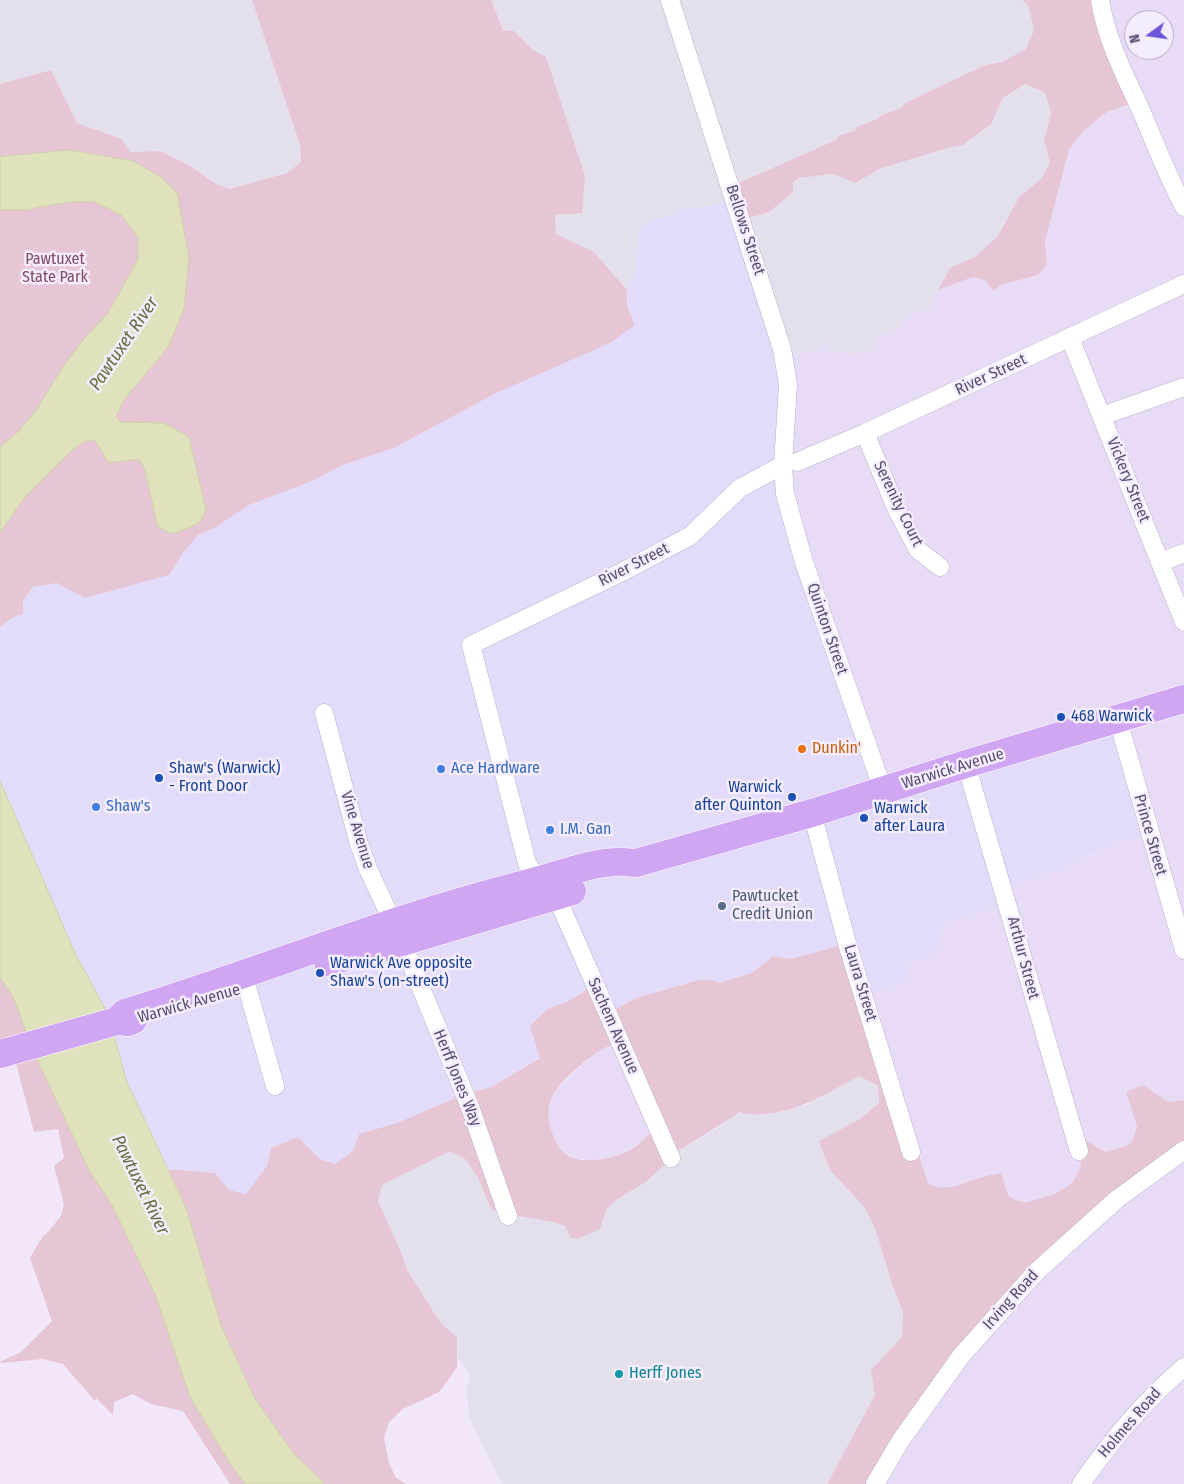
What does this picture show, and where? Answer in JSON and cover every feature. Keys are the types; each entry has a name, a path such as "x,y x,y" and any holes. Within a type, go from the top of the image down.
{"main road":[{"name":"Warwick Avenue","path":"114,1021 128,1022 310,967 495,891 546,888 592,866 617,862 636,863 812,813 966,764 1184,699"},
{"name":"Warwick Avenue","path":"114,1021 125,1012 307,952 397,932"},
{"path":"10,1051 114,1021"}],"street":[{"name":"Bellows Street","path":"670,0 782,349 788,384 790,463"},
{"path":"1100,0 1102,13 1118,60 1168,176 1184,207"},
{"name":"River Street","path":"471,645 622,572 690,536 740,488 790,463 865,434 1184,284"},
{"name":"Vickery Street","path":"1070,338 1184,622"},
{"path":"1102,416 1184,387"},
{"name":"Serenity Court","path":"865,434 896,508 918,550 940,567"},
{"name":"Quinton Street","path":"790,463 785,494 804,562 883,790"},
{"path":"1161,562 1184,553"},
{"name":"Sachem Avenue","path":"471,645 527,863 562,909 671,1158"},
{"name":"Vine Avenue","path":"324,713 359,844 369,871 397,932"},
{"name":"Prince Street","path":"1118,720 1184,950"},
{"name":"Arthur Street","path":"966,764 1079,1151"},
{"name":"Laura Street","path":"812,813 847,943 911,1152"},
{"name":"Herff Jones Way","path":"397,932 470,1107 508,1216"},
{"path":"247,987 276,1086"},
{"name":"Irving Road","path":"875,1484 901,1440 961,1356 1036,1272 1116,1200 1184,1150"},
{"name":"Holmes Road","path":"1081,1484 1096,1462 1161,1387 1184,1367"}],"shaded area":[{"path":"0,0 252,0 300,145 301,162 287,173 228,189 216,184 192,167 160,151 130,152 122,139 77,123 51,70 0,84"},
{"path":"491,0 1022,0 1028,5 1034,30 1026,49 1002,62 985,65 905,103 901,108 857,127 854,131 840,135 836,140 734,200 694,209 690,207 682,208 676,213 658,219 653,218 638,232 636,271 627,290 594,252 556,234 546,57 533,50 514,31 503,30"},
{"path":"1098,0 1184,0 1184,1100 1168,1102 1143,1085 1126,1092 1137,1126 1134,1138 1129,1145 1106,1152 1081,1166 1073,1182 1055,1194 1027,1202 1015,1200 986,1176 952,1187 939,1189 928,1183 868,992 909,977 907,961 932,956 945,922 1005,904 1003,886 1062,870 1068,859 1084,859 1116,843 1152,832 882,789 776,468 784,358 815,350 825,341 835,353 857,354 877,336 900,327 906,316 915,311 931,309 938,290 973,277 986,281 993,290 1001,285 1038,275 1047,265 1045,241 1069,150 1083,131 1107,112 1134,101"},
{"path":"1025,84 1045,93 1051,113 1044,141 1050,163 1042,178 1019,197 998,236 975,257 950,268 938,290 931,310 915,311 906,316 900,327 877,336 874,349 857,354 835,353 825,341 815,350 784,358 742,220 769,212 799,178 832,174 857,183 879,169 963,145 991,124 1003,98"},
{"path":"734,200 784,358 776,468 879,786 1118,720 1152,832 1116,843 1076,862 1068,860 1067,866 1062,870 1003,886 1006,904 945,922 940,934 942,947 934,950 933,956 907,961 908,981 868,992 852,942 791,959 772,956 751,973 719,983 711,980 699,980 636,998 609,1013 592,983 582,993 567,1002 547,1009 530,1026 540,1057 491,1087 465,1094 397,1123 359,1134 353,1151 335,1164 320,1159 298,1137 267,1166 246,1194 229,1190 215,1173 168,1169 126,1080 109,1016 75,953 0,781 0,627 12,618 23,614 23,601 33,587 57,583 85,598 183,553 198,535 216,527 249,505 312,481 343,465 394,448 496,393 635,325 627,306 627,290 636,271 638,232 653,218 682,208"},
{"path":"618,1043 656,1128 639,1144 616,1156 600,1160 576,1158 563,1152 554,1139 547,1110 551,1099 558,1087 592,1055 602,1048"},
{"path":"859,1076 878,1086 879,1103 860,1119 819,1142 841,1183 865,1208 876,1231 894,1285 904,1305 907,1336 827,1484 502,1484 470,1419 466,1390 470,1379 469,1372 458,1358 457,1338 440,1322 407,1270 378,1201 382,1185 450,1150 465,1159 477,1176 518,1216 565,1226 599,1230 606,1210 616,1200 646,1182 680,1150 716,1129 728,1119 741,1112 804,1106"},
{"path":"1184,1149 1184,1484 874,1484 1032,1273"}],"green space":[{"path":"252,0 491,0 503,30 514,31 533,50 546,57 585,176 582,213 555,215 556,234 594,252 627,290 627,306 635,325 610,343 496,393 394,448 343,465 312,481 249,505 216,527 198,535 183,553 169,575 85,598 57,583 33,587 23,601 23,614 12,618 0,627 0,533 24,498 70,452 85,441 95,440 109,463 139,459 145,470 158,527 164,423 120,422 116,418 123,401 168,347 161,177 133,161 70,150 0,157 0,84 51,70 77,123 122,139 130,152 160,151 192,167 216,184 229,189 287,173 301,162 300,145"},
{"path":"1022,0 1098,0 1135,102 1107,112 1083,131 1069,150 1045,241 1047,265 1038,275 1001,285 993,291 986,281 973,277 938,290 950,268 975,257 998,236 1019,197 1042,178 1050,163 1044,141 1051,113 1045,93 1025,84 1003,98 991,124 963,145 879,169 856,183 832,174 799,178 793,183 793,192 769,212 742,220 732,186 836,140 840,135 854,131 857,127 901,108 905,103 985,65 1002,62 1026,49 1034,30 1028,5"},
{"name":"Pawtuxet State Park","path":"93,201 121,215 138,237 138,260 108,313 57,377 35,412 19,431 0,447 0,210 24,210 69,202"},
{"path":"852,942 928,1183 939,1188 952,1187 1001,1173 1008,1195 1015,1200 1027,1202 1055,1194 1073,1182 1081,1166 1077,1136 1106,1152 1129,1145 1134,1138 1137,1126 1126,1092 1143,1085 1168,1102 1184,1100 1184,1149 1032,1273 874,1484 827,1484 875,1395 871,1370 902,1337 903,1311 894,1290 876,1231 865,1208 831,1171 819,1141 860,1119 879,1103 878,1086 859,1076 825,1095 790,1109 764,1114 740,1112 680,1150 646,1182 616,1200 606,1210 600,1229 578,1239 571,1238 565,1226 492,1210 477,1176 465,1159 450,1151 382,1185 378,1201 407,1270 440,1322 457,1338 457,1367 439,1392 403,1409 389,1422 384,1438 389,1463 396,1478 406,1484 325,1484 294,1454 255,1399 221,1326 186,1208 168,1169 215,1173 229,1190 246,1194 267,1166 271,1148 298,1137 320,1159 335,1164 353,1151 359,1134 397,1123 465,1094 491,1087 540,1058 530,1026 547,1009 567,1002 582,993 592,983 609,1013 636,998 699,980 711,980 719,983 751,973 772,956 791,959","holes":["618,1043 655,1128 632,1149 612,1157 590,1160 571,1157 563,1152 553,1134 549,1122 549,1104 556,1090 576,1069 595,1053"]},
{"path":"0,977 14,998 31,1046 89,1170 112,1205 155,1294 190,1397 228,1460 245,1484 230,1484 183,1411 151,1404 133,1394 114,1402 113,1415 96,1398 95,1401 63,1364 43,1359 0,1363 21,1352 52,1321 30,1258 43,1236 61,1216 64,1205 54,1166 64,1158 58,1129 34,1132 13,1052 0,1054"}],"water":[{"name":"Pawtuxet River","path":"70,150 133,161 161,177 177,193 189,257 184,309 168,347 123,401 116,417 120,422 164,423 189,437 206,510 200,522 171,534 158,527 145,470 139,459 109,463 95,440 85,441 70,452 24,498 0,533 0,447 19,431 35,412 61,370 83,340 108,313 138,260 138,237 121,215 93,201 69,202 24,210 0,210 0,157"},
{"name":"Pawtuxet River","path":"0,781 75,953 109,1016 126,1080 186,1208 221,1326 255,1399 294,1454 325,1484 245,1484 228,1460 190,1397 155,1294 112,1205 89,1170 31,1046 14,998 0,977"}],"place":[{"name":"468 Warwick","path":"1061,717"},
{"name":"Dunkin'","path":"802,749"},
{"name":"Ace Hardware","path":"441,769"},
{"name":"Shaw's (Warwick) - Front Door","path":"159,778"},
{"name":"Warwick after Quinton","path":"792,797"},
{"name":"Shaw's","path":"96,807"},
{"name":"Warwick after Laura","path":"864,818"},
{"name":"I.M. Gan","path":"550,830"},
{"name":"Pawtucket Credit Union","path":"722,906"},
{"name":"Warwick Ave opposite Shaw's (on-street)","path":"320,973"},
{"name":"Herff Jones","path":"619,1374"}]}
